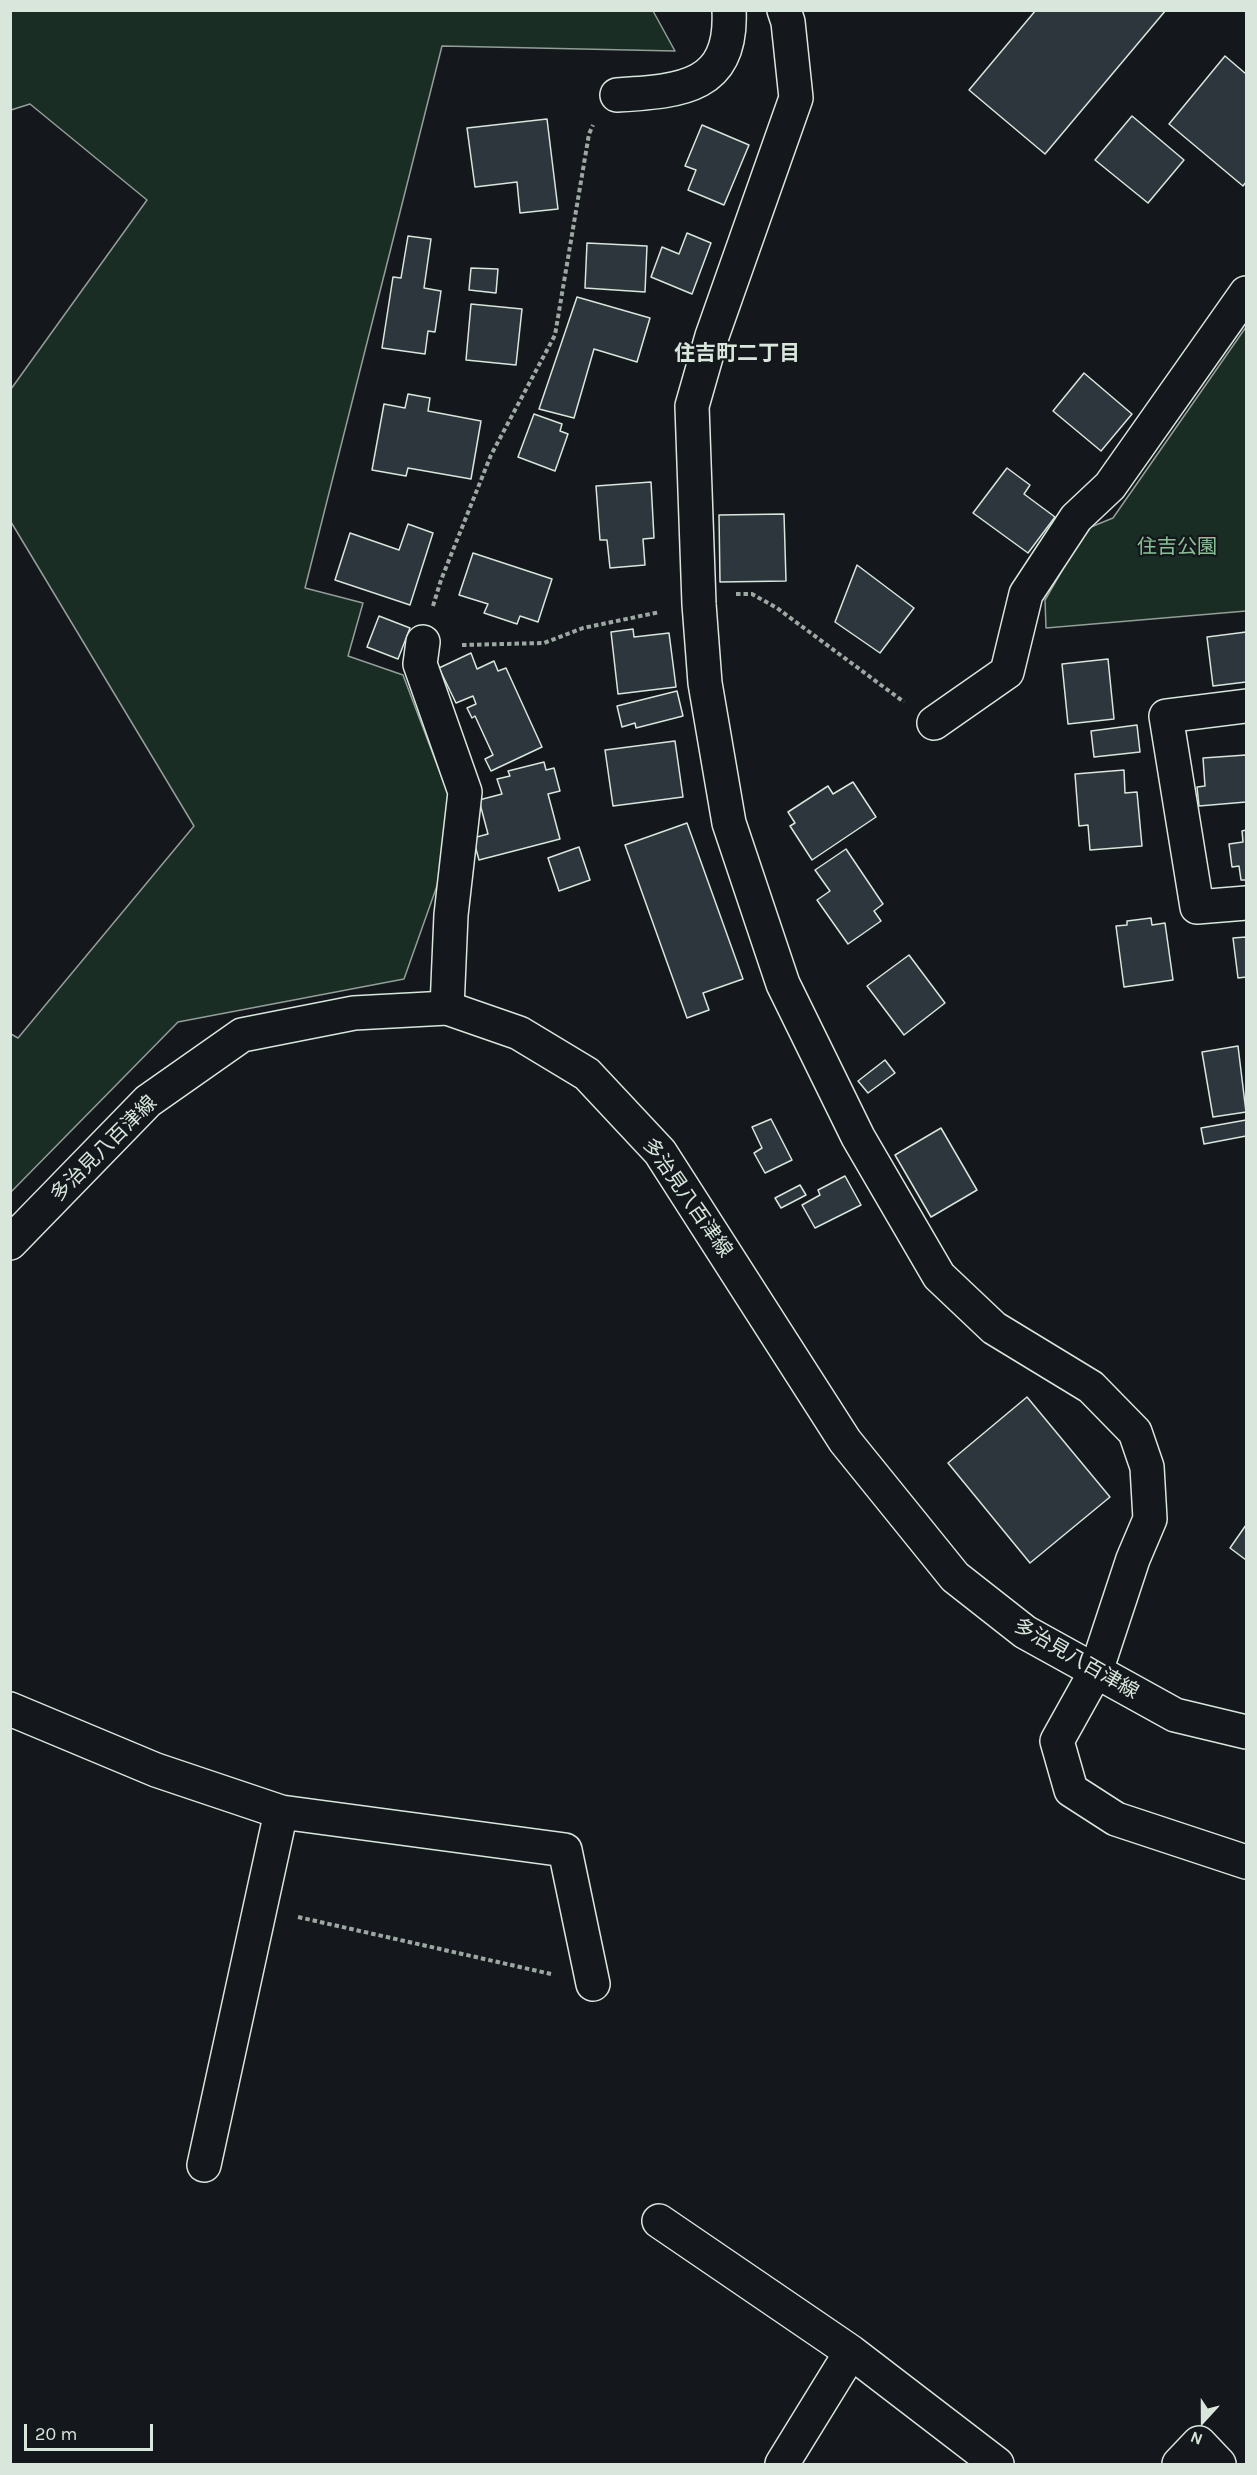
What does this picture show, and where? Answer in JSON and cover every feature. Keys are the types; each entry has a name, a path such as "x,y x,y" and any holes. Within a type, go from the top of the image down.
{"street":[{"path":"617,95 668,92 694,82 718,68 727,49 729,10"},
{"path":"784,10 788,22 796,98 712,336 692,406 699,604 705,683 729,823 783,984 858,1137 939,1276 994,1329 1091,1387 1135,1432 1147,1467 1150,1519 1133,1559 1096,1671 1057,1741 1071,1790 1116,1819 1246,1862"},
{"path":"934,723 1007,672 1026,594 1076,518 1110,486 1246,293"},
{"path":"423,642 420,664 465,792 451,915 447,1008"},
{"path":"1246,706 1166,716 1197,907 1246,903"},
{"name":"多治見八百津線","path":"10,1243 148,1101 242,1035 354,1013 447,1008 519,1032 587,1074 660,1152 845,1441 954,1577 1025,1632 1175,1715 1246,1732"},
{"path":"10,1709 156,1770 281,1812 565,1850 593,1984"},
{"path":"204,2165 281,1812"},
{"path":"659,2221 851,2352 997,2464"},
{"path":"782,2464 851,2352"},
{"path":"1179,2464 1199,2443 1219,2464"}],"path":[{"path":"423,642 441,580 491,454 555,335 589,134 604,105 617,95"},
{"path":"260,1908 593,1984"}],"green space":[{"path":"11,11 653,11 675,51 442,46 305,588 363,603 348,656 403,675 450,799 438,883 404,979 178,1022 11,1192 11,1034 18,1038 194,826 11,522 11,389 147,200 30,104 11,110"},
{"name":"住吉公園","path":"1246,327 1246,611 1046,628 1045,600 1086,529 1113,518"}],"building":[{"path":"1036,10 1166,10 1045,154 969,90"},
{"path":"1225,56 1246,74 1246,182 1243,186 1169,124"},
{"path":"1132,116 1184,160 1148,203 1095,160"},
{"path":"547,119 558,209 520,213 517,182 475,187 467,128"},
{"path":"702,125 749,145 724,205 688,190 696,170 685,166"},
{"path":"687,233 711,243 692,294 651,277 662,247 679,254"},
{"path":"408,236 431,239 424,288 441,291 435,332 428,331 425,354 382,348 393,277 401,278"},
{"path":"587,243 647,246 645,292 585,288"},
{"path":"471,268 498,269 496,293 469,290"},
{"path":"577,297 650,318 637,362 594,349 574,418 539,409"},
{"path":"471,304 522,309 516,365 466,360"},
{"path":"1084,373 1132,414 1101,451 1053,411"},
{"path":"408,394 430,398 428,411 481,421 471,479 408,468 406,476 372,470 384,404 405,408"},
{"path":"534,414 562,424 560,431 568,434 555,471 518,457"},
{"path":"1007,468 1030,485 1024,494 1055,517 1028,553 973,513"},
{"path":"651,482 654,538 643,539 645,565 610,568 607,540 600,540 596,486"},
{"path":"784,514 786,581 720,582 719,515"},
{"path":"408,524 433,533 410,605 335,580 350,533 399,550"},
{"path":"473,553 552,579 538,622 520,616 517,624 484,613 488,604 459,595"},
{"path":"857,565 914,608 880,653 835,622"},
{"path":"379,616 410,628 398,659 367,647"},
{"path":"633,629 634,637 669,633 676,687 618,694 611,632"},
{"path":"1246,632 1246,682 1213,686 1207,637"},
{"path":"471,653 477,669 494,661 498,671 506,668 542,747 491,771 485,759 493,755 475,716 472,718 467,708 476,704 473,696 456,703 439,668"},
{"path":"1108,659 1114,719 1068,724 1062,664"},
{"path":"677,691 683,716 636,728 635,723 622,727 617,706"},
{"path":"1137,725 1140,752 1094,757 1091,731"},
{"path":"675,741 683,797 613,806 605,750"},
{"path":"1246,755 1246,802 1199,806 1197,787 1205,786 1203,758"},
{"path":"544,762 546,770 554,768 560,791 548,794 560,839 479,860 473,838 488,834 479,800 502,794 497,779 510,776 508,771"},
{"path":"1124,770 1125,793 1137,792 1142,846 1090,850 1088,825 1079,826 1075,774"},
{"path":"853,782 876,817 812,860 790,826 795,823 788,812 828,786 833,794"},
{"path":"687,823 743,979 703,993 709,1010 687,1018 625,845"},
{"path":"1246,830 1246,880 1241,880 1239,866 1232,867 1229,844 1243,842 1242,831"},
{"path":"579,847 590,880 559,891 548,858"},
{"path":"846,849 883,904 874,911 881,921 848,944 817,900 830,891 815,870"},
{"path":"1151,918 1152,925 1165,923 1173,980 1124,987 1116,926 1127,925 1127,921"},
{"path":"1246,937 1246,977 1238,978 1233,938"},
{"path":"909,955 945,1003 904,1035 867,986"},
{"path":"1238,1046 1246,1112 1213,1117 1202,1052"},
{"path":"885,1060 895,1073 868,1093 858,1081"},
{"path":"771,1119 792,1160 765,1173 754,1153 762,1148 752,1127"},
{"path":"1246,1120 1246,1136 1204,1144 1201,1128"},
{"path":"941,1128 977,1190 931,1217 895,1155"},
{"path":"845,1176 861,1205 815,1228 802,1205 820,1195 818,1190"},
{"path":"800,1185 806,1195 781,1208 775,1198"},
{"path":"1027,1397 1110,1497 1030,1563 948,1463"},
{"path":"1246,1525 1246,1560 1230,1548"}],"district":[{"name":"住吉町二丁目","path":"737,354"}]}
